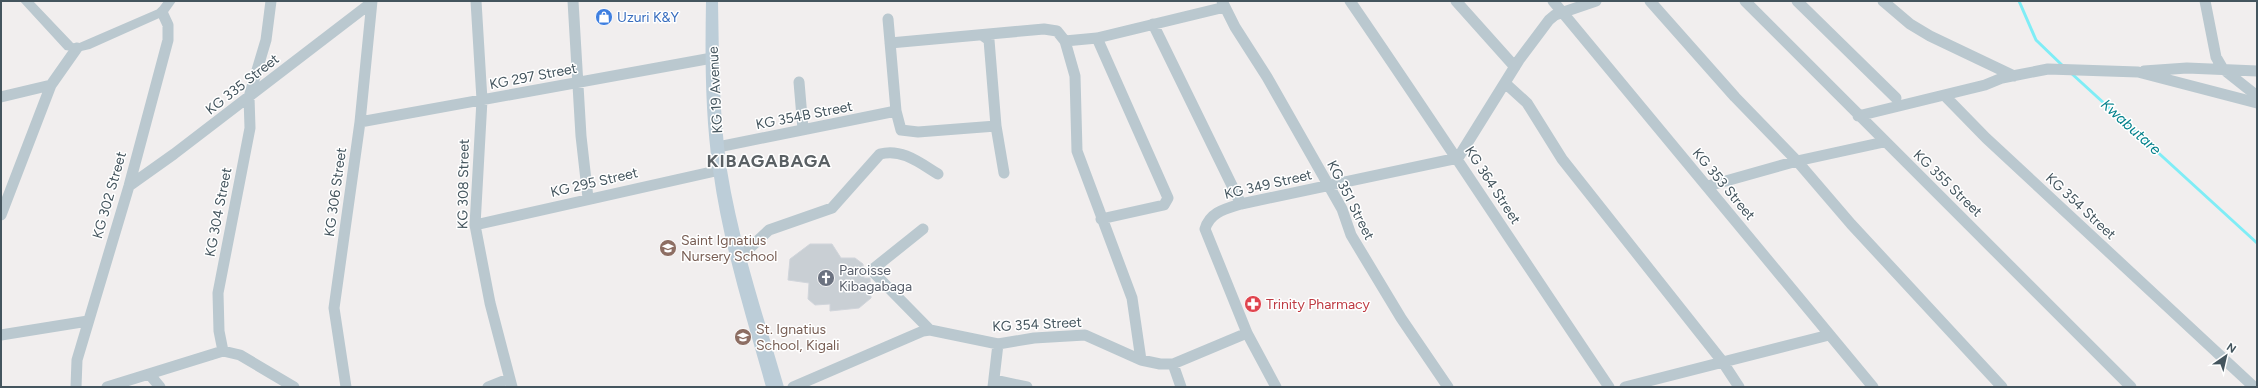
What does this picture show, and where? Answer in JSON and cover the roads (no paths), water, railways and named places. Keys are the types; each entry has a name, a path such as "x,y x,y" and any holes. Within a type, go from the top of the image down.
{"main road":[{"name":"KG 19 Avenue","path":"712,1 712,58 720,170 739,258 775,387"}],"street":[{"path":"26,1 69,47 77,48 86,46 162,12 170,1"},
{"name":"KG 304 Street","path":"223,351 219,331 218,293 234,203 250,128 249,97 266,40 271,1"},
{"name":"KG 308 Street","path":"476,1 482,100 475,225 510,383"},
{"path":"572,1 577,82 588,198"},
{"name":"KG 364 Street","path":"1350,1 1458,158 1522,258 1609,387"},
{"path":"1456,1 1515,67"},
{"name":"KG 353 Street","path":"1553,1 1677,153 1708,186 1872,387"},
{"path":"1458,158 1515,67 1549,20 1563,12 1596,1"},
{"path":"1650,1 1735,97 1797,162 1851,224 2002,387"},
{"name":"KG 355 Street","path":"1745,1 1858,116 2131,387"},
{"path":"1797,1 1896,98"},
{"path":"1883,1 1925,34 1986,60 2014,76"},
{"path":"2205,1 2213,46 2223,69 2257,96"},
{"name":"KG 335 Street","path":"129,186 249,97 314,44 372,2"},
{"name":"KG 306 Street","path":"346,387 334,308 360,122 372,2"},
{"path":"1066,41 1097,38 1224,4"},
{"name":"KG 351 Street","path":"1224,4 1248,50 1268,77 1346,218 1351,235 1358,248 1401,318 1448,387"},
{"name":"KG 302 Street","path":"76,387 74,376 88,320 129,186 168,40 168,25 162,12"},
{"path":"888,19 896,112 899,128 908,132 996,126"},
{"path":"1153,24 1241,204"},
{"path":"890,43 1044,29 1057,31 1066,41 1075,76 1078,151 1101,219 1132,298 1141,360"},
{"path":"982,35 989,40 996,126 1004,173"},
{"path":"1097,38 1168,198 1164,205 1101,219"},
{"path":"1,215 51,85 77,48"},
{"name":"KG 297 Street","path":"360,122 712,58"},
{"path":"1858,116 2014,76 2048,69 2138,72 2164,68 2257,71"},
{"path":"2138,72 2257,103"},
{"path":"799,82 803,129"},
{"path":"1505,83 1527,103 1562,158 1584,188 1722,361 1739,387"},
{"path":"1,97 51,85"},
{"name":"KG 354 Street","path":"1944,95 1977,130 2254,387"},
{"name":"KG 354B Street","path":"718,147 803,129 896,112"},
{"path":"1708,186 1797,162 1884,142"},
{"path":"739,258 769,230 832,208 880,154 887,150 899,152 938,174"},
{"name":"KG 349 Street","path":"1247,333 1205,229 1207,220 1213,213 1241,204 1458,158"},
{"name":"KG 295 Street","path":"475,225 588,198 720,170"},
{"path":"923,229 873,269 874,273 887,284 930,330"},
{"path":"1,335 88,320"},
{"name":"KG 354 Street","path":"793,387 923,331 930,330 998,344 1034,338 1085,335 1141,360 1160,364 1173,364 1247,333"},
{"path":"1247,333 1276,387"},
{"path":"1625,387 1722,361 1829,335"},
{"path":"998,344 994,384 1027,387"},
{"path":"107,387 150,375 223,351 240,355 294,387"},
{"path":"1173,364 1181,387"},
{"path":"150,375 160,387"},
{"path":"488,387 510,383"}],"waterway":[{"name":"Kwabutare","path":"2019,1 2036,40 2063,66"},
{"name":"Kwabutare","path":"2071,73 2257,243"}],"place":[{"name":"Uzuri K&Y","path":"604,17"},
{"name":"Saint Ignatius Nursery School","path":"668,248"},
{"name":"Paroisse Kibagabaga","path":"826,278"},
{"name":"Trinity Pharmacy","path":"1253,304"},
{"name":"St. Ignatius School, Kigali","path":"743,337"}],"district":[{"name":"KIBAGABAGA","path":"769,161"}]}
